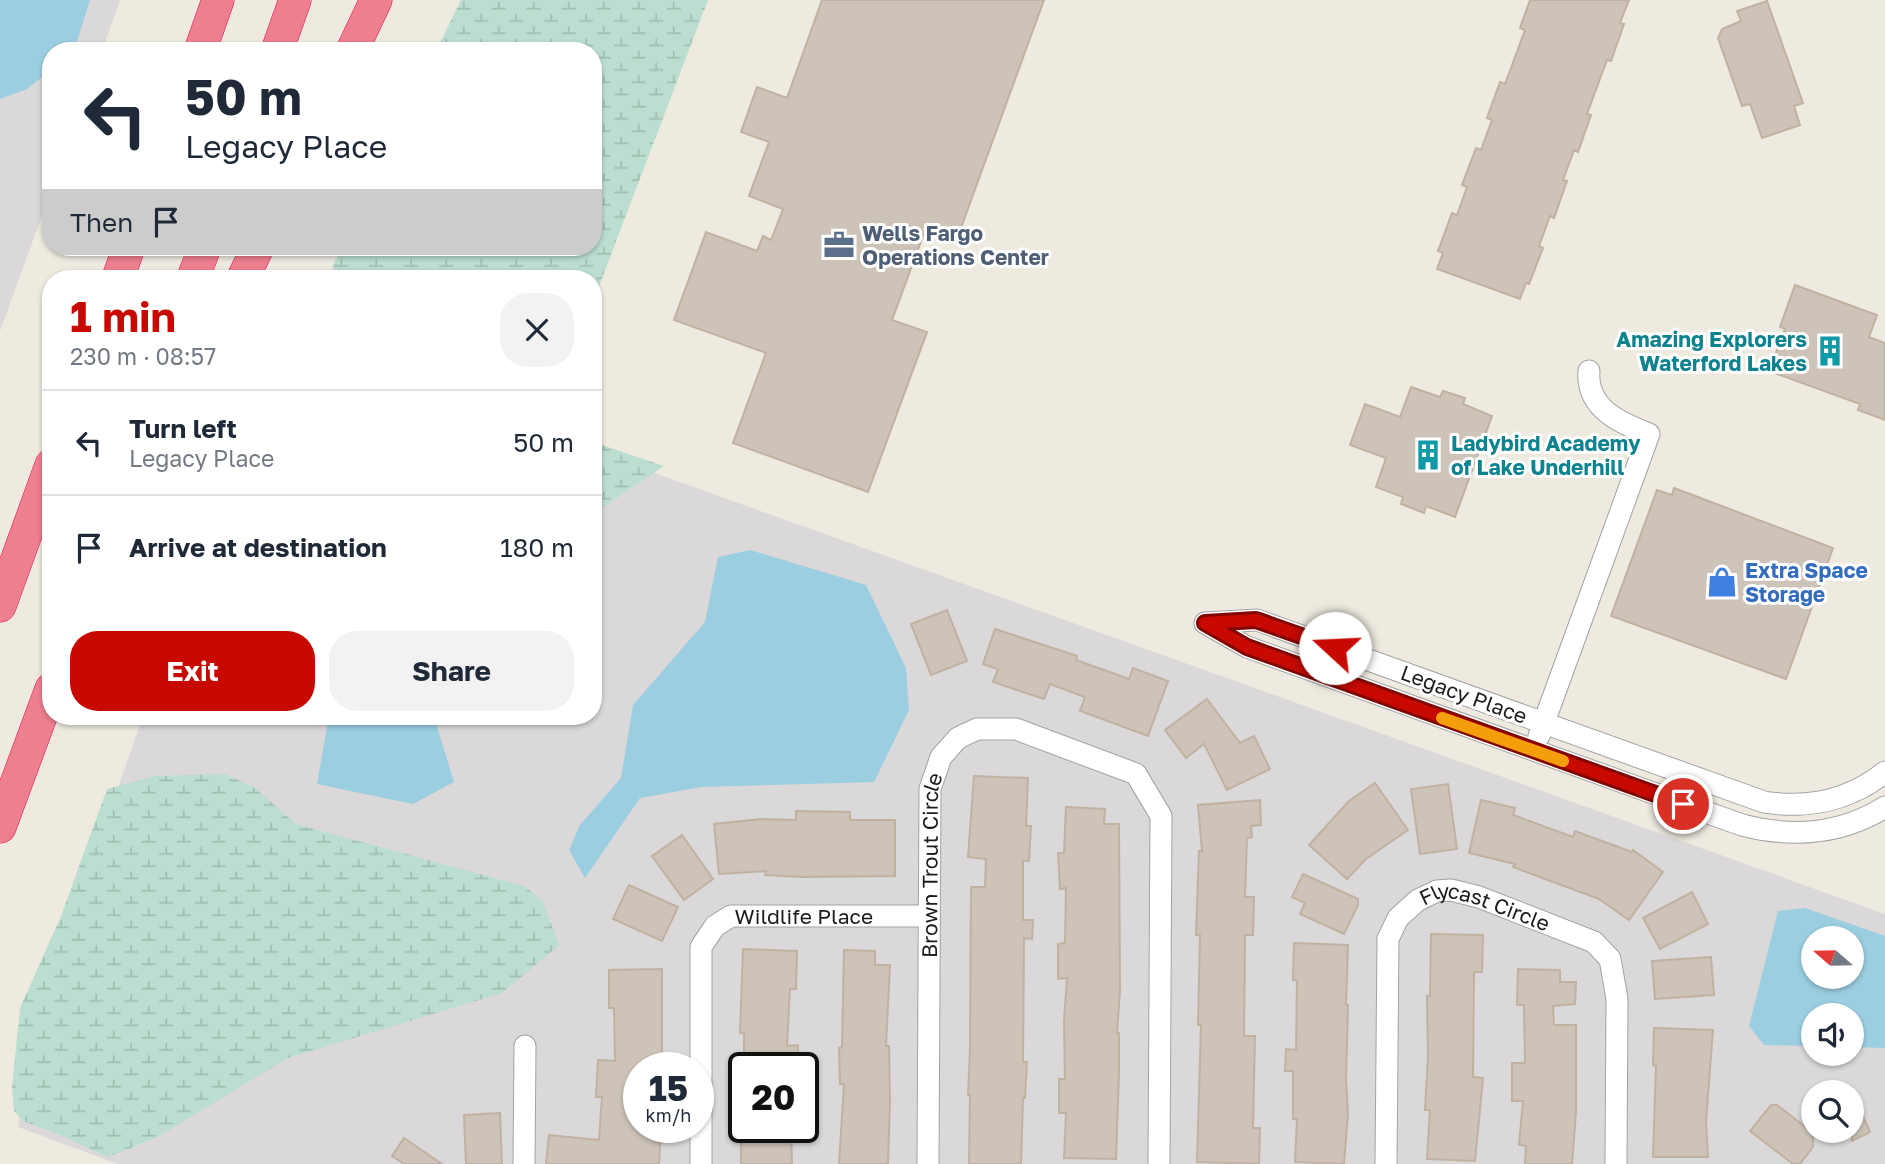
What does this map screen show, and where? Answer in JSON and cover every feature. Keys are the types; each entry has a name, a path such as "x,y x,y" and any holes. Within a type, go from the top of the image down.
{"highway":[{"path":"203,42 218,0"},
{"path":"280,42 295,0"},
{"path":"356,42 376,0"},
{"path":"0,606 42,490"},
{"path":"0,827 42,713"}],"street":[{"path":"1534,751 1649,434 1621,423 1601,408 1592,391 1589,371"},
{"name":"Legacy Place","path":"1885,772 1861,789 1831,800 1802,805 1756,800 1256,620 1205,623 1247,647 1731,822 1796,834 1819,832 1854,823 1885,807"},
{"name":"Brown Trout Circle","path":"928,1164 930,789 941,757 958,738 977,729 1016,729 1136,774 1161,816 1159,1164"},
{"name":"Flycast Circle","path":"1385,1164 1388,939 1398,918 1418,900 1437,891 1451,890 1479,897 1594,942 1610,959 1617,999 1616,1164"},
{"name":"Wildlife Place","path":"701,1164 701,947 715,926 731,916 929,916"},
{"path":"524,1164 525,1046"}],"shaded area":[{"path":"0,0 120,0 105,42 42,42 42,216 0,331"},
{"path":"602,454 1885,914 1885,1164 118,1164 18,1127 27,1047 140,725 602,725"}],"green space":[{"path":"461,0 708,0 602,278 602,270 334,270 332,267 338,256 602,256 602,42 440,42"},
{"path":"602,445 664,466 602,508"},
{"path":"225,774 255,788 296,824 524,886 542,900 559,945 502,993 288,1058 156,1138 108,1157 23,1121 14,1111 12,1087 20,1008 61,916 107,789 155,776"}],"water":[{"path":"0,0 90,0 77,42 42,42 42,77 27,89 0,99"},
{"path":"750,550 866,585 906,668 909,710 874,782 701,787 640,798 585,878 569,850 580,825 621,778 633,705 705,622 718,557"},
{"path":"327,725 438,725 454,782 413,804 317,784"},
{"path":"1805,908 1856,926 1801,926 1801,989 1864,989 1864,929 1885,936 1885,1048 1864,1047 1864,1003 1801,1003 1801,1046 1764,1045 1749,1026 1778,911"}],"building":[{"name":"Wells Fargo Operations Center","path":"822,0 1044,0 958,236 927,225 892,320 927,332 868,492 733,443 766,353 674,320 706,232 757,251 763,236 771,240 783,209 749,196 769,142 741,132 757,87 787,98"},
{"path":"1530,0 1629,0 1620,23 1624,24 1611,61 1607,60 1587,114 1591,115 1578,152 1574,150 1563,180 1567,181 1554,218 1550,216 1539,246 1543,248 1520,299 1437,269 1443,253 1438,251 1452,213 1457,215 1467,187 1462,185 1476,148 1481,150 1492,120 1487,118 1500,82 1505,84 1525,30 1520,28"},
{"path":"1767,1 1803,103 1794,106 1800,125 1762,138 1750,104 1742,106 1718,38 1722,29 1741,21 1737,11"},
{"name":"Amazing Explorers Waterford Lakes","path":"1795,285 1877,315 1869,337 1885,343 1885,420 1858,410 1860,404 1769,371 1785,329 1780,327"},
{"name":"Ladybird Academy of Lake Underhill","path":"1411,387 1440,397 1443,391 1465,398 1463,404 1492,416 1455,517 1426,506 1424,513 1401,504 1403,497 1376,487 1386,458 1350,445 1365,404 1400,417"},
{"name":"Extra Space Storage","path":"1674,488 1833,548 1786,679 1611,616 1657,490 1672,495"},
{"path":"947,610 967,661 931,675 911,624"},
{"path":"995,629 1077,656 1076,660 1129,679 1133,668 1168,681 1148,736 1080,711 1085,697 1050,684 1044,699 993,682 998,669 983,664"},
{"path":"1207,699 1240,743 1254,736 1270,769 1227,790 1204,744 1186,758 1165,730"},
{"path":"974,776 1028,778 1026,826 1031,826 1029,861 1023,861 1023,920 1033,920 1032,939 1024,938 1023,1062 1027,1062 1021,1164 969,1164 971,887 985,887 986,859 968,857"},
{"path":"1375,783 1408,830 1366,859 1347,879 1309,845 1349,801"},
{"path":"1448,784 1457,849 1420,854 1411,789"},
{"path":"1260,800 1261,825 1251,826 1252,837 1247,838 1245,897 1254,897 1253,935 1245,935 1244,1036 1255,1036 1253,1128 1260,1128 1259,1164 1197,1162 1201,1025 1198,1025 1200,935 1196,935 1199,851 1202,851 1198,805"},
{"path":"1481,800 1515,808 1513,815 1573,837 1575,831 1632,852 1633,850 1663,872 1629,920 1599,899 1513,867 1515,864 1469,853"},
{"path":"1066,807 1105,809 1104,824 1119,824 1120,990 1116,1159 1064,1158 1066,1113 1059,1113 1059,1079 1065,1079 1064,1022 1067,978 1058,979 1058,944 1065,943 1066,888 1060,889 1058,853 1064,853"},
{"path":"796,811 850,812 850,820 895,820 895,876 802,877 765,875 766,871 719,874 714,824 762,819 796,820"},
{"path":"682,835 713,879 684,900 652,856"},
{"path":"1303,874 1358,899 1358,905 1344,934 1300,914 1305,903 1292,897"},
{"path":"629,885 678,907 662,941 613,919"},
{"path":"1692,892 1708,924 1660,949 1643,918"},
{"path":"1431,934 1483,935 1482,972 1474,972 1473,1077 1483,1078 1475,1161 1427,1159 1430,1110 1425,1110 1427,996 1430,996"},
{"path":"1294,943 1348,945 1348,1113 1344,1164 1295,1162 1297,1119 1293,1119 1293,1071 1285,1071 1286,1049 1296,1050 1297,981 1293,980"},
{"path":"743,949 797,951 796,989 790,989 787,1046 798,1045 798,1052 744,1052 744,1033 740,1033"},
{"path":"844,950 875,951 875,965 890,965 886,1046 889,1046 890,1102 888,1164 839,1164 844,1084 840,1084 839,1048 842,1047"},
{"path":"1711,957 1714,995 1655,999 1652,961"},
{"path":"662,969 662,1052 623,1052 623,1143 660,1143 659,1164 546,1164 549,1135 599,1140 602,1097 596,1097 598,1060 615,1061 614,1008 609,1008 609,970"},
{"path":"1518,969 1560,970 1560,982 1576,982 1575,1004 1553,1006 1554,1025 1576,1025 1576,1112 1572,1164 1525,1164 1526,1146 1519,1145 1523,1101 1512,1101 1512,1063 1525,1063 1524,1005 1517,1005"},
{"path":"1654,1028 1713,1030 1706,1121 1708,1157 1653,1157 1656,1066 1653,1065"},
{"path":"1771,1105 1777,1105 1801,1124 1801,1143 1813,1143 1813,1147 1800,1164 1793,1164 1750,1131"},
{"path":"500,1113 502,1164 466,1164 464,1115"},
{"path":"1864,1119 1870,1132 1864,1135"},
{"path":"404,1138 442,1164 404,1164 392,1156"},
{"path":"741,1143 791,1143 792,1164 741,1164"}],"slow traffic":[{"path":"1442,718 1563,761"}],"place":[{"name":"Wells Fargo Operations Center","path":"839,245"},
{"name":"Amazing Explorers Waterford Lakes","path":"1830,351"},
{"name":"Ladybird Academy of Lake Underhill","path":"1428,455"},
{"name":"Extra Space Storage","path":"1722,582"}],"route":[{"path":"1335,648 1256,620 1205,623 1247,647 1683,804"}]}
